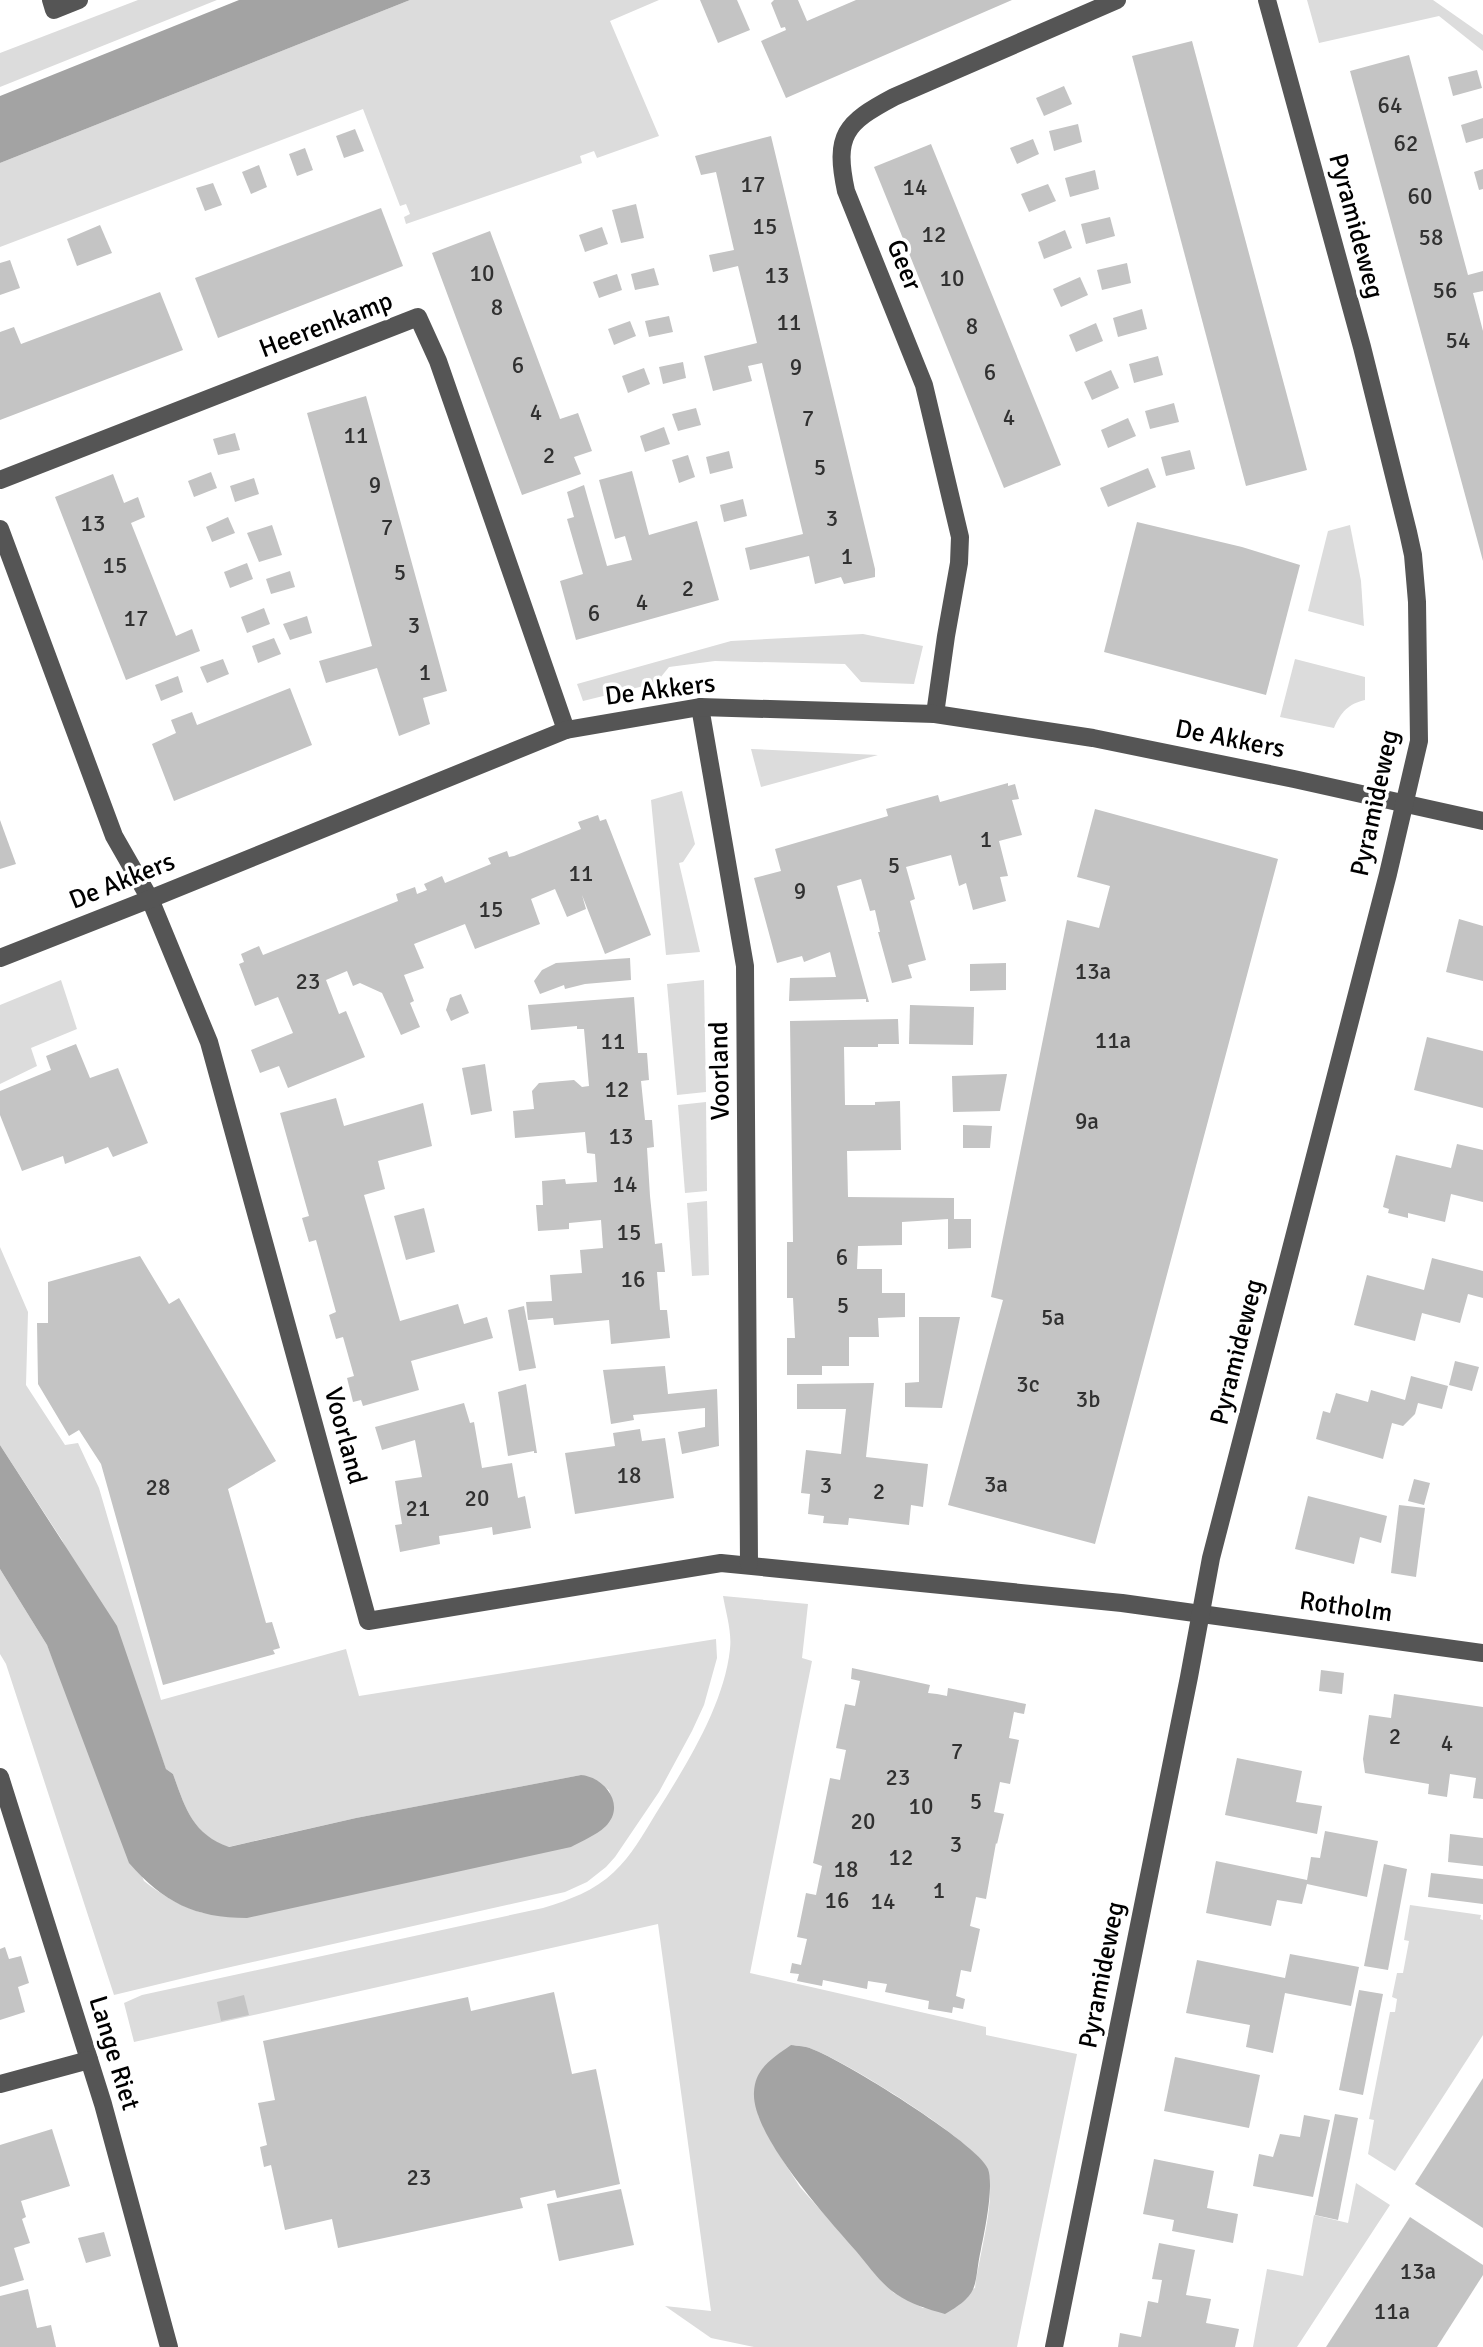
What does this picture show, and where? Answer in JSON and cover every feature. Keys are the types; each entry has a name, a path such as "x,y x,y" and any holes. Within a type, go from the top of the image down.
{"street":[{"path":"51,0 54,10 79,0"},
{"name":"Geer","path":"935,714 959,563 960,537 924,385 846,191 840,163 842,141 849,128 869,110 894,97 1116,0"},
{"name":"Pyramideweg","path":"1054,2347 1216,1537 1419,741 1417,603 1413,555 1362,346 1267,0"},
{"name":"Heerenkamp","path":"0,480 418,317 443,374 566,730"},
{"path":"0,530 114,836 150,900"},
{"name":"De Akkers","path":"0,957 150,900 566,730 700,707 935,714 1093,738 1483,821"},
{"name":"Voorland","path":"700,707 745,966 749,1564"},
{"name":"Voorland","path":"150,900 209,1042 369,1621 721,1563 921,1582 1202,1614"},
{"name":"Rotholm","path":"1202,1614 1483,1653"},
{"name":"Lange Riet","path":"0,1777 122,2169 169,2347"},
{"path":"0,2084 89,2060"}],"shaded area":[{"path":"138,0 217,0 0,87 0,53"},
{"path":"239,0 410,0 0,163 0,96"},
{"path":"410,0 659,0 610,21 659,136 597,158 594,151 580,156 582,163 406,224 404,217 410,214 406,204 400,206 363,109 0,247 0,163"},
{"path":"1307,0 1433,0 1483,35 1483,51 1439,16 1319,43"},
{"path":"1350,525 1361,581 1364,626 1308,611 1328,531"},
{"path":"863,634 923,646 914,684 861,682 845,664 715,661 669,667 656,683 583,701 577,684 731,641"},
{"path":"1295,659 1365,677 1365,700 1346,710 1334,728 1280,717"},
{"path":"751,749 878,755 761,787"},
{"path":"682,791 695,844 683,862 679,863 700,952 666,955 651,800"},
{"path":"61,980 77,1029 31,1048 37,1066 0,1084 0,1005"},
{"path":"704,980 706,1092 677,1095 667,984"},
{"path":"706,1102 707,1191 685,1193 678,1105"},
{"path":"707,1201 709,1275 692,1276 687,1203"},
{"path":"0,1247 28,1312 26,1385 65,1445 78,1443 99,1488 161,1700 346,1649 359,1696 716,1639 717,1658 704,1705 692,1731 659,1792 606,1867 587,1882 565,1892 114,1995 6,1664 0,1654 0,1569 47,1645 144,1881 172,1900 195,1910 203,1913 604,1828 611,1814 612,1800 609,1790 581,1775 356,1818 228,1847 206,1835 191,1818 173,1774 166,1769 144,1709 62,1540 0,1445"},
{"path":"0,1445 117,1626 166,1769 173,1774 186,1808 206,1835 229,1847 356,1818 581,1775 598,1781 610,1794 614,1810 611,1819 601,1830 571,1847 247,1918 211,1915 168,1898 129,1863 47,1645 0,1569"},
{"path":"723,1596 808,1604 802,1658 812,1661 750,1973 986,2027 986,2035 1077,2054 1017,2347 754,2347 711,2338 665,2306 711,2311 658,1924 134,2042 124,2003 142,1995 543,1908 581,1894 606,1879 626,1859 641,1838 712,1714 730,1649","holes":["791,2045 810,2048 851,2068 937,2123 980,2158 988,2171 990,2197 975,2288 923,2308 894,2293 800,2187 773,2145 758,2115"]},
{"path":"1410,1905 1481,1915 1483,2035 1395,2171 1368,2154 1374,2120 1369,2119 1390,2012 1395,2012 1397,1999 1392,1997 1397,1973 1403,1973 1409,1941 1404,1940"},
{"path":"791,2045 807,2047 828,2056 908,2103 961,2141 988,2169 988,2208 976,2280 971,2294 957,2307 945,2314 907,2301 885,2285 793,2176 778,2153 756,2110 754,2092 761,2070"},
{"path":"1356,2183 1390,2205 1297,2347 1253,2347 1267,2269 1303,2276 1314,2215 1348,2223"}],"building":[{"path":"700,0 737,0 750,30 718,43"},
{"path":"774,0 798,0 807,21 856,0 1012,0 786,98 761,41 786,30 785,27 781,28 771,3"},
{"path":"1192,41 1307,470 1246,486 1132,56"},
{"path":"1409,55 1468,275 1483,271 1483,291 1473,293 1483,331 1483,561 1350,71"},
{"path":"1477,70 1482,88 1453,96 1448,77"},
{"path":"1064,86 1072,104 1044,116 1036,98"},
{"path":"1483,118 1483,138 1466,143 1461,125"},
{"path":"1078,124 1082,142 1054,151 1049,131"},
{"path":"355,129 364,151 344,158 336,136"},
{"path":"771,136 875,569 875,577 844,584 841,577 815,584 809,556 750,570 745,548 803,534 762,363 748,366 752,381 713,391 704,356 757,343 738,266 713,272 709,255 734,250 716,172 701,175 695,156"},
{"path":"1033,139 1039,154 1017,164 1010,148"},
{"path":"931,144 1061,465 1004,488 874,167"},
{"path":"305,148 313,170 297,176 289,154"},
{"path":"259,165 267,187 251,194 242,172"},
{"path":"1483,169 1483,189 1479,190 1474,172"},
{"path":"1095,170 1099,189 1070,197 1065,178"},
{"path":"213,183 222,205 205,211 196,188"},
{"path":"1048,184 1056,201 1029,212 1021,194"},
{"path":"636,204 644,238 621,243 612,210"},
{"path":"381,208 403,266 218,338 195,278"},
{"path":"1110,217 1115,236 1086,244 1081,224"},
{"path":"100,225 112,253 77,266 67,239"},
{"path":"602,227 608,244 585,252 579,235"},
{"path":"1065,230 1072,248 1044,259 1038,242"},
{"path":"490,231 560,419 578,413 592,451 574,457 581,474 522,495 432,253"},
{"path":"10,260 20,288 0,295 0,263"},
{"path":"1127,263 1131,283 1102,290 1097,270"},
{"path":"654,268 659,285 635,290 631,274"},
{"path":"617,274 622,290 599,298 593,282"},
{"path":"1080,277 1088,295 1061,307 1053,289"},
{"path":"160,292 183,350 0,420 0,332 14,327 21,344"},
{"path":"1142,309 1147,329 1118,337 1113,318"},
{"path":"669,316 673,332 649,337 645,321"},
{"path":"630,321 636,336 614,345 608,329"},
{"path":"1096,323 1103,341 1076,352 1069,335"},
{"path":"1158,356 1163,375 1134,383 1129,364"},
{"path":"683,362 686,378 663,384 659,367"},
{"path":"644,368 650,384 628,393 622,376"},
{"path":"1111,370 1119,388 1092,400 1084,382"},
{"path":"366,396 447,691 423,698 430,724 399,736 377,668 326,683 319,661 372,646 307,413"},
{"path":"1174,403 1179,422 1150,429 1145,411"},
{"path":"696,408 701,425 678,431 672,414"},
{"path":"1128,418 1136,436 1108,448 1101,430"},
{"path":"664,427 670,444 645,452 640,436"},
{"path":"235,433 240,450 218,455 213,439"},
{"path":"1190,450 1195,469 1166,476 1161,457"},
{"path":"729,451 733,468 710,474 706,457"},
{"path":"688,455 695,477 679,483 672,460"},
{"path":"1148,468 1156,487 1108,507 1100,488"},
{"path":"632,471 649,535 697,521 719,600 576,640 560,581 583,574 567,519 574,517 567,492 584,485 607,566 632,560 625,536 615,539 599,480"},
{"path":"211,472 217,488 194,497 188,481"},
{"path":"113,474 124,503 138,497 145,517 131,523 176,636 192,629 200,651 126,680 55,497"},
{"path":"254,478 259,494 235,502 230,486"},
{"path":"743,499 747,516 724,522 720,505"},
{"path":"228,517 235,533 212,542 206,527"},
{"path":"1137,522 1242,547 1300,565 1266,695 1104,652"},
{"path":"272,525 282,555 259,562 247,533"},
{"path":"247,563 253,579 230,588 224,572"},
{"path":"290,571 295,587 271,594 266,579"},
{"path":"264,608 270,624 247,633 241,617"},
{"path":"307,616 312,633 290,640 283,624"},
{"path":"274,638 281,654 258,663 252,646"},
{"path":"223,659 229,674 207,683 200,667"},
{"path":"178,676 183,692 161,701 155,685"},
{"path":"290,688 312,745 174,801 152,744 176,733 171,720 192,712 197,725"},
{"path":"1008,783 1008,786 1015,784 1019,799 1012,800 1022,835 999,841 1008,876 1000,877 1006,901 973,910 966,883 959,886 951,855 906,867 915,899 910,901 926,960 908,965 912,978 892,983 875,910 870,911 861,879 837,886 869,1002 866,1002 866,999 789,1001 790,978 836,977 830,952 804,962 802,956 777,963 754,878 781,871 775,849 888,816 886,809 938,795 940,802"},
{"path":"1095,809 1278,859 1095,1544 948,1505 1003,1300 991,1297 1067,920 1099,928 1110,886 1077,877"},
{"path":"598,815 600,821 606,819 651,935 605,954 582,895 586,909 567,917 555,889 531,899 540,924 475,949 465,924 414,944 424,968 404,975 414,1001 410,1003 420,1027 401,1035 382,993 360,983 353,986 347,971 326,980 339,1014 346,1011 365,1057 288,1088 279,1066 260,1073 251,1050 293,1033 278,997 255,1006 239,964 244,962 241,954 259,946 263,955 398,901 396,894 415,887 417,894 427,890 424,884 442,876 445,883 491,864 488,858 507,851 509,857 514,856 581,829 578,822"},
{"path":"0,820 16,864 0,869"},
{"path":"1459,919 1483,926 1483,981 1446,972"},
{"path":"630,958 631,980 585,984 565,989 564,985 540,994 534,981 542,970 556,963"},
{"path":"1006,963 1006,990 970,991 970,964"},
{"path":"461,994 469,1013 451,1021 446,1010 450,998"},
{"path":"634,997 638,1053 647,1053 649,1080 641,1081 645,1120 652,1120 654,1147 647,1148 650,1196 655,1244 662,1243 665,1272 657,1272 660,1310 667,1310 670,1338 611,1344 609,1320 554,1325 553,1318 528,1320 526,1302 552,1301 550,1275 582,1273 580,1250 603,1248 601,1220 569,1223 569,1229 538,1231 536,1205 543,1205 542,1181 565,1179 566,1184 597,1182 595,1154 587,1153 585,1132 515,1138 513,1111 534,1109 532,1091 539,1083 574,1080 582,1087 589,1086 584,1029 577,1029 577,1026 531,1030 528,1005"},
{"path":"910,1005 974,1007 973,1045 909,1044"},
{"path":"898,1019 899,1044 844,1047 845,1105 875,1105 875,1102 900,1101 901,1150 847,1151 848,1197 954,1198 954,1219 971,1219 971,1248 948,1249 948,1219 902,1222 902,1245 858,1246 857,1269 882,1269 882,1293 905,1293 905,1317 878,1318 879,1337 849,1337 849,1366 822,1366 822,1375 787,1375 787,1338 795,1338 793,1298 787,1298 787,1242 793,1242 790,1021"},
{"path":"1427,1037 1483,1051 1483,1108 1414,1090"},
{"path":"76,1044 90,1078 118,1068 148,1143 113,1157 108,1147 65,1164 63,1156 22,1171 0,1115 0,1091 51,1070 46,1056"},
{"path":"485,1064 492,1111 471,1115 462,1068"},
{"path":"1007,1074 1000,1111 953,1112 952,1076"},
{"path":"336,1098 344,1126 423,1103 432,1146 378,1161 385,1189 364,1195 400,1321 458,1304 464,1324 487,1317 493,1338 411,1361 419,1390 363,1406 361,1400 353,1402 347,1378 354,1376 343,1337 336,1339 329,1315 336,1312 316,1240 309,1242 302,1218 309,1216 280,1113"},
{"path":"963,1125 992,1126 990,1148 963,1148"},
{"path":"1457,1144 1483,1150 1483,1202 1451,1194 1445,1222 1408,1213 1408,1218 1388,1213 1389,1209 1383,1207 1396,1155 1451,1168"},
{"path":"424,1208 435,1252 406,1260 394,1216"},
{"path":"140,1256 169,1304 179,1298 276,1461 228,1489 266,1623 272,1622 280,1648 273,1650 275,1654 163,1685 101,1464 79,1430 69,1436 38,1384 37,1323 48,1323 48,1282"},
{"path":"1432,1258 1483,1271 1483,1298 1468,1294 1460,1323 1422,1313 1415,1341 1354,1325 1367,1275 1424,1290"},
{"path":"524,1306 536,1368 519,1371 508,1310"},
{"path":"919,1317 960,1317 942,1408 905,1407 905,1383 919,1382"},
{"path":"1455,1361 1479,1367 1472,1391 1449,1385"},
{"path":"665,1366 668,1394 717,1389 719,1446 682,1454 678,1432 705,1427 705,1408 633,1415 634,1420 611,1424 603,1370"},
{"path":"1411,1376 1448,1386 1442,1409 1418,1403 1415,1414 1403,1426 1392,1423 1383,1459 1316,1439 1323,1411 1330,1413 1336,1393 1368,1402 1371,1390 1405,1400"},
{"path":"874,1383 866,1457 928,1464 923,1507 911,1505 909,1525 849,1518 848,1525 823,1523 824,1516 808,1514 810,1494 801,1493 806,1450 841,1454 846,1409 797,1409 797,1384"},
{"path":"526,1384 537,1453 534,1451 508,1456 498,1392"},
{"path":"464,1403 470,1423 474,1422 482,1468 512,1463 518,1498 525,1496 531,1528 493,1535 492,1527 439,1536 440,1544 400,1552 395,1525 402,1524 395,1481 422,1477 415,1440 382,1450 375,1427"},
{"path":"640,1429 642,1441 665,1438 674,1498 575,1514 565,1453 615,1446 613,1433"},
{"path":"1414,1479 1430,1483 1424,1505 1408,1501"},
{"path":"1308,1496 1387,1516 1381,1543 1360,1537 1354,1564 1295,1549"},
{"path":"1399,1505 1425,1508 1416,1577 1391,1573"},
{"path":"852,1668 930,1685 928,1693 947,1696 948,1688 1026,1704 1024,1714 1014,1712 1009,1738 1019,1740 1010,1784 1000,1782 994,1812 1004,1814 986,1899 976,1897 970,1926 980,1929 971,1972 961,1970 956,1996 965,1999 963,2009 953,2007 952,2013 928,2009 929,2001 885,1992 887,1984 868,1981 867,1989 823,1980 822,1986 797,1981 799,1974 790,1973 792,1963 801,1965 807,1939 797,1937 806,1893 816,1895 822,1866 813,1863 830,1778 840,1780 846,1750 836,1748 845,1704 855,1706 860,1681 851,1679"},
{"path":"1321,1670 1344,1673 1342,1694 1319,1691"},
{"path":"1394,1694 1483,1707 1483,1799 1473,1798 1476,1778 1450,1774 1447,1797 1428,1794 1429,1784 1365,1773 1363,1759 1369,1715 1391,1718"},
{"path":"1237,1758 1302,1771 1296,1802 1322,1806 1317,1834 1225,1815"},
{"path":"1325,1831 1378,1841 1367,1897 1307,1884 1302,1904 1277,1900 1271,1926 1206,1913 1216,1861 1307,1880 1311,1857 1320,1858"},
{"path":"1450,1834 1483,1838 1483,1866 1448,1862"},
{"path":"1384,1864 1407,1869 1388,1970 1364,1966"},
{"path":"1431,1873 1483,1879 1483,1904 1428,1897"},
{"path":"5,1947 9,1959 21,1956 29,1983 18,1987 25,2012 0,2020 0,1949"},
{"path":"1290,1954 1359,1967 1351,2006 1285,1993 1273,2053 1246,2047 1250,2025 1186,2013 1197,1960 1285,1978"},
{"path":"1359,1990 1383,1994 1363,2095 1339,2090"},
{"path":"554,1992 572,2074 596,2069 620,2184 557,2198 555,2190 520,2198 523,2208 338,2248 332,2219 285,2230 271,2165 264,2167 260,2147 267,2145 258,2103 275,2100 263,2041 468,1997 471,2011"},
{"path":"244,1995 249,2015 221,2021 217,2002"},
{"path":"1175,2057 1260,2075 1249,2128 1164,2111"},
{"path":"1483,2078 1483,2228 1415,2184"},
{"path":"1335,2114 1358,2118 1338,2220 1315,2215"},
{"path":"1304,2115 1330,2120 1313,2197 1253,2186 1259,2154 1273,2157 1280,2134 1300,2137"},
{"path":"52,2129 70,2186 21,2201 26,2217 22,2219 30,2243 14,2248 24,2280 0,2287 0,2145"},
{"path":"1154,2159 1214,2171 1207,2208 1238,2214 1233,2243 1172,2231 1174,2220 1143,2214"},
{"path":"621,2189 634,2245 559,2261 547,2204"},
{"path":"1410,2217 1483,2265 1483,2275 1437,2347 1326,2347"},
{"path":"104,2232 111,2256 86,2263 78,2238"},
{"path":"1159,2243 1195,2250 1186,2295 1211,2299 1206,2323 1239,2329 1235,2347 1118,2347 1120,2333 1141,2337 1148,2301 1158,2303 1162,2280 1152,2279"},
{"path":"28,2289 37,2328 51,2325 56,2347 0,2347 0,2296"}]}
